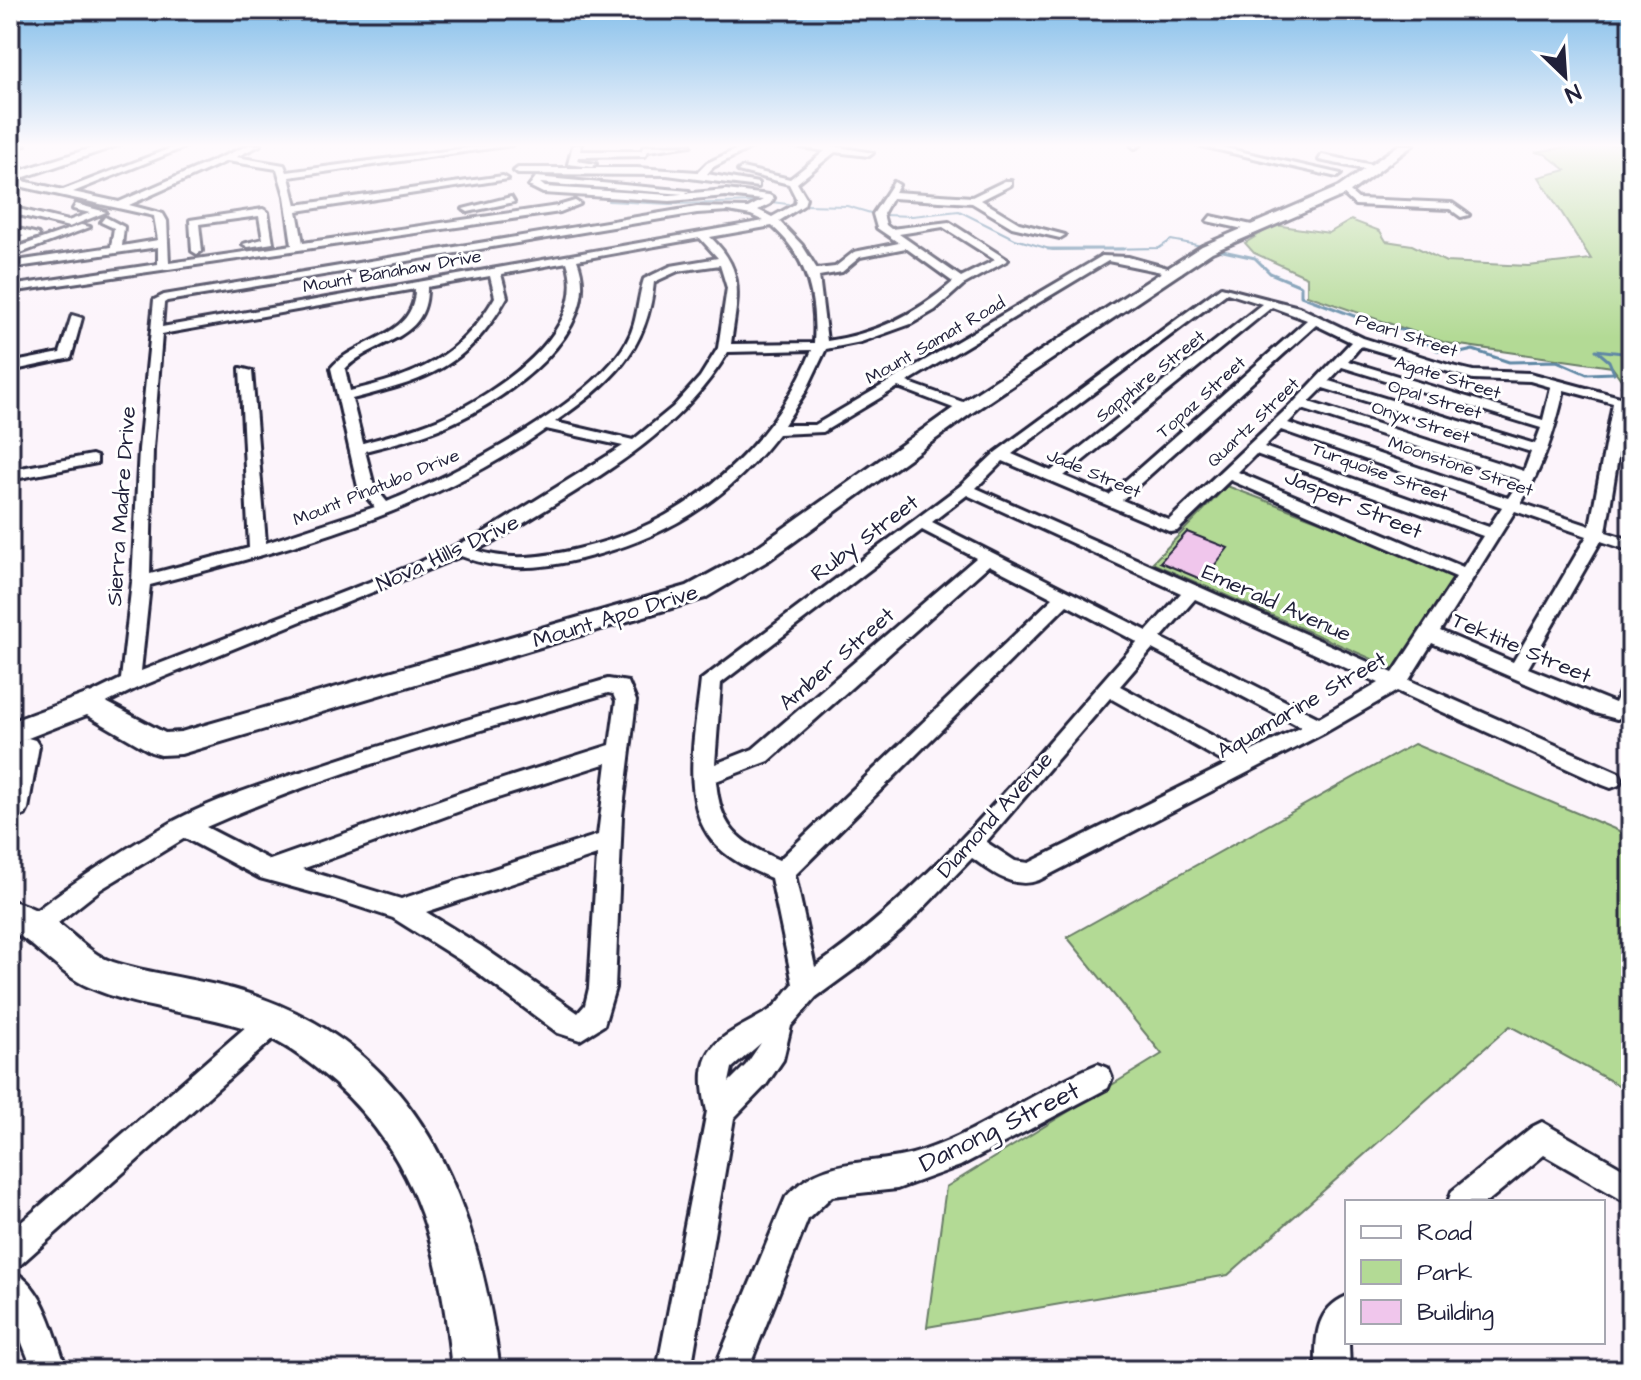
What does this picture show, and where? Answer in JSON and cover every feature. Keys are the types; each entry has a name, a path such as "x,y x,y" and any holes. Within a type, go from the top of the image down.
{"street":[{"path":"10,210 69,224 101,212 89,209"},
{"path":"10,254 134,209"},
{"path":"145,209 161,218 164,262"},
{"path":"292,209 302,252"},
{"path":"452,211 461,209"},
{"path":"10,278 348,247 553,215 564,209"},
{"path":"780,209 785,212"},
{"path":"774,221 790,209"},
{"path":"881,209 878,214 881,226 961,282"},
{"path":"990,209 1016,225 1060,235"},
{"name":"Mount Apo Drive","path":"89,703 161,744 181,743 696,592 730,574 966,408 1207,249 1301,209"},
{"path":"1457,209 1464,215"},
{"name":"Sierra Madre Drive","path":"130,683 141,582 146,449 158,302 178,294 697,210 751,210"},
{"path":"460,550 487,561 531,562 648,533 674,520 743,467 775,430 805,381 820,348 818,285 799,248 774,221 751,210"},
{"path":"10,289 164,262 197,251 269,241 263,212 194,222 197,251"},
{"path":"294,221 309,219"},
{"path":"1211,219 1257,229"},
{"path":"105,220 119,227 116,250"},
{"name":"Mount Banahaw Drive","path":"158,331 774,221"},
{"path":"724,348 820,348 883,332 932,306 961,282 1003,260 945,224 889,232"},
{"path":"251,227 266,225"},
{"path":"10,230 34,236 10,245"},
{"path":"74,256 78,230"},
{"path":"296,235 312,233"},
{"path":"195,236 209,234"},
{"path":"702,235 725,261"},
{"path":"10,265 162,243"},
{"path":"28,263 36,245"},
{"path":"813,273 838,270 858,254 907,245"},
{"path":"259,253 260,266"},
{"path":"357,449 455,417 491,395 532,361 566,327 579,285 571,258"},
{"name":"Mount Samat Road","path":"775,430 818,429 1106,258 1176,272"},
{"path":"213,260 213,274"},
{"name":"Nova Hills Drive","path":"19,740 130,683 460,550 538,508 636,445 678,410 705,379 724,348 733,288 725,261"},
{"name":"Mount Pinatubo Drive","path":"141,582 258,553 385,509 473,470 545,424 597,384 629,349 646,309 648,281 658,273 681,265 725,261"},
{"path":"346,396 419,376 460,353 487,326 501,297 495,271"},
{"path":"385,509 366,487 338,368 345,358 397,335 419,306 423,297 421,284"},
{"name":"Pearl Street","path":"1225,289 1315,319 1359,341 1473,375 1530,377 1625,402"},
{"name":"Ruby Street","path":"782,872 745,855 717,829 709,803 706,776 711,680 966,489 1001,455 1225,289"},
{"name":"Sapphire Street","path":"1053,477 1270,303"},
{"path":"10,367 66,355 76,318"},
{"name":"Topaz Street","path":"1111,502 1315,319"},
{"name":"Quartz Street","path":"1171,527 1300,404 1359,341"},
{"name":"Agate Street","path":"1338,362 1549,426"},
{"path":"245,371 258,553"},
{"name":"Opal Street","path":"1319,382 1539,450"},
{"path":"898,383 966,408"},
{"name":"Aquamarine Street","path":"970,844 1010,871 1031,873 1319,727 1397,682 1465,574 1514,506 1529,478 1549,426 1559,383"},
{"path":"1517,671 1597,534 1625,402"},
{"name":"Onyx Street","path":"1300,404 1529,478"},
{"path":"545,424 636,445"},
{"name":"Moonstone Street","path":"1278,424 1631,546"},
{"name":"Turquoise Street","path":"1253,448 1493,534"},
{"name":"Jade Street","path":"1001,455 1171,527"},
{"path":"10,475 92,460"},
{"name":"Jasper Street","path":"1227,473 1465,574"},
{"name":"Emerald Avenue","path":"966,489 1611,779"},
{"path":"919,522 1319,727"},
{"name":"Amber Street","path":"706,776 761,755 987,558"},
{"name":"Diamond Avenue","path":"674,1370 721,1111 773,1050 779,1020 807,988 855,954 897,918 970,844 1193,590"},
{"path":"807,988 782,872 1064,598"},
{"name":"Tektite Street","path":"1427,633 1602,708 1617,711 1624,707 1631,689"},
{"path":"184,827 268,871 329,886 401,910 472,954 568,1024 580,1027 590,1022 599,1010 610,841 626,701 621,687 608,686 407,745 269,791 184,827 23,921 101,975 214,1000 273,1021 312,1042 353,1074 392,1116 427,1170 453,1236 468,1305 476,1370"},
{"path":"1108,688 1246,764"},
{"path":"10,811 17,809 19,740"},
{"path":"268,871 473,797 621,750"},
{"path":"401,910 610,841"},
{"path":"10,1253 273,1021"},
{"name":"Danong Street","path":"731,1370 797,1208 811,1190 828,1180 895,1175 967,1147 1098,1078"},
{"path":"1465,1200 1542,1137 1631,1190"},
{"path":"10,1286 26,1307 50,1370"},
{"path":"1333,1370 1333,1330 1345,1315"}],"green space":[{"path":"1560,209 1631,209 1631,390 1621,386 1623,382 1612,367 1446,343 1307,295 1307,277 1254,253 1245,243 1275,225 1329,233 1351,220 1380,231 1386,241 1412,245 1446,262 1528,266 1591,259"},
{"path":"1227,486 1460,574 1395,669 1152,563"},
{"path":"1414,744 1631,836 1631,1092 1510,1026 1228,1275 927,1327 946,1187 1162,1054 1067,937"}],"building":[{"path":"1187,532 1228,548 1203,580 1160,562"}],"waterway":[{"path":"858,209 874,214"},
{"path":"884,215 912,216 959,211 1015,239 1050,249"},
{"path":"1106,249 1159,248 1171,240 1207,247"},
{"path":"1050,249 1106,249"},
{"path":"1050,249 1106,249"},
{"path":"1106,249 1123,249"},
{"path":"1222,251 1214,249 1255,258 1270,273 1301,286 1301,296 1378,325 1411,332 1437,350 1456,354 1473,350 1509,362 1557,361 1587,374 1614,373 1609,361 1596,350 1631,354"}]}
